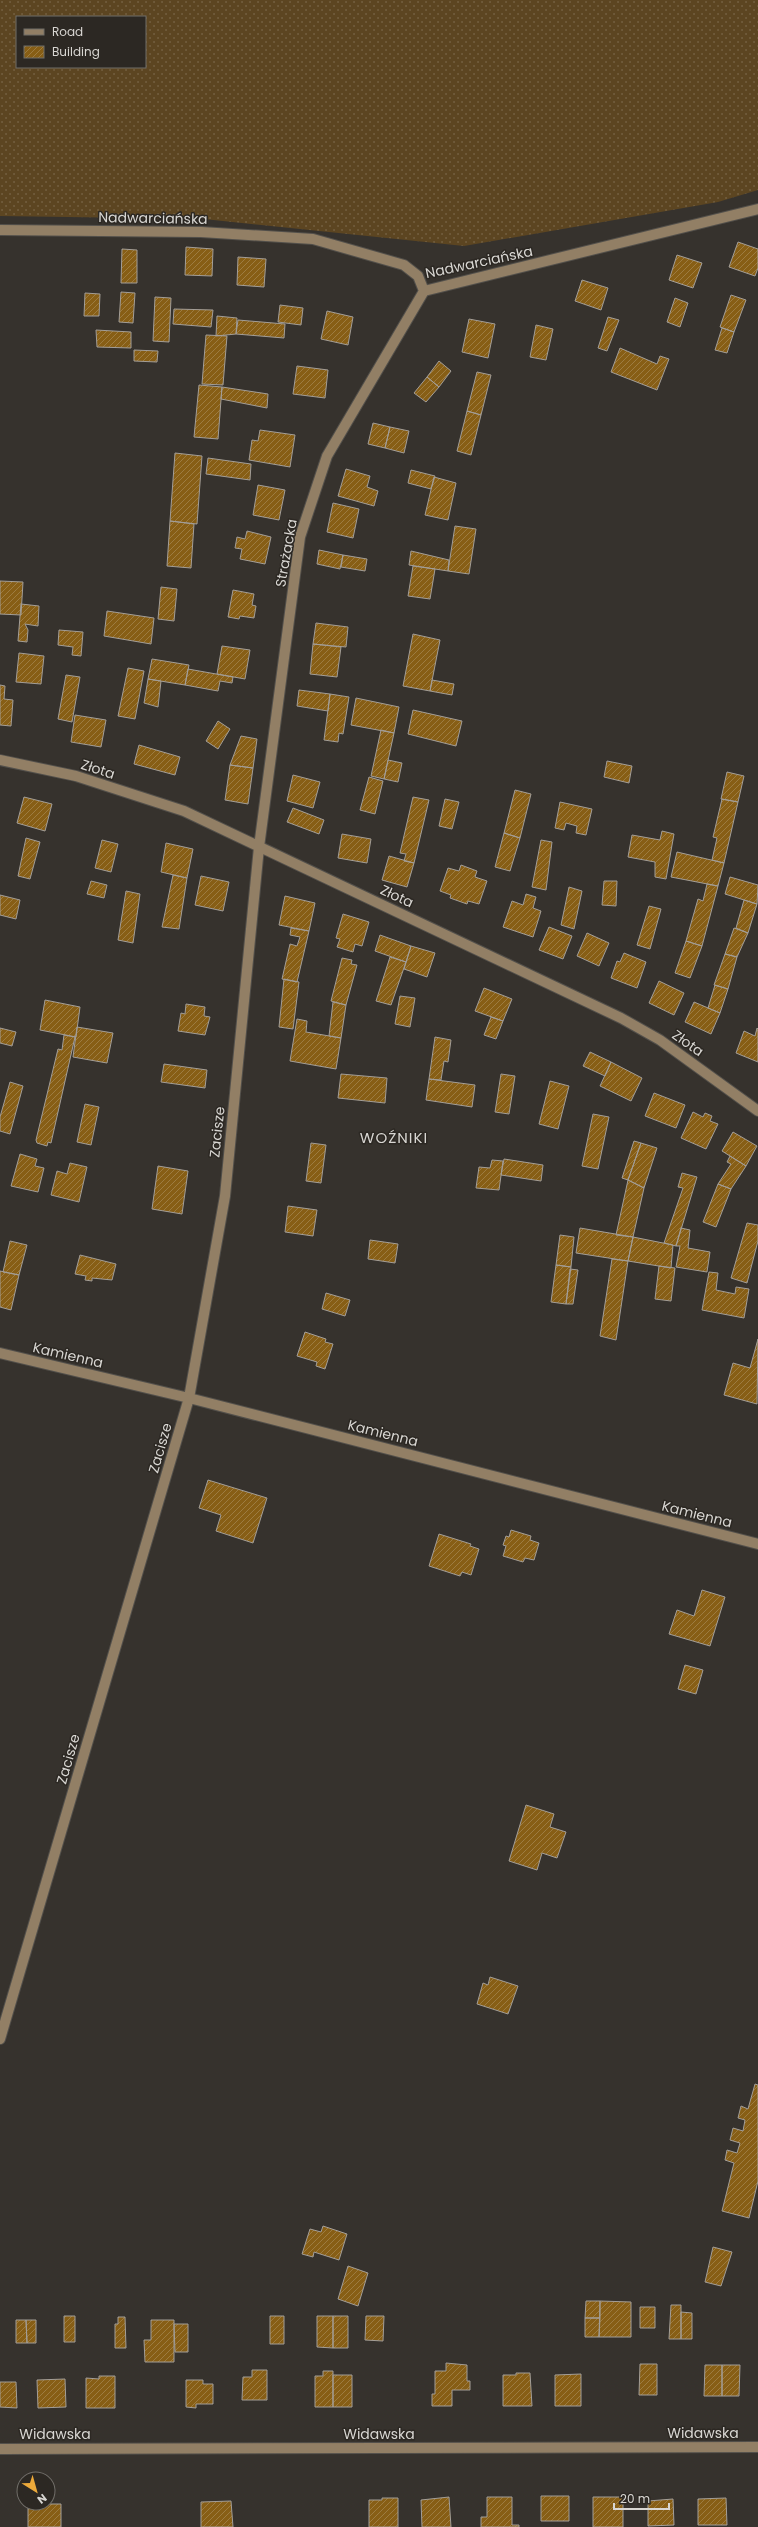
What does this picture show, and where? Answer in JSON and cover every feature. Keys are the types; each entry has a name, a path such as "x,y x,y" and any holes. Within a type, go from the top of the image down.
{"street":[{"name":"Nadwarciańska","path":"0,230 200,232 313,239 404,265 418,276 424,291 758,209"},
{"name":"Strażacka","path":"259,847 300,537 309,506 327,456 424,291"},
{"name":"Złota","path":"0,760 76,776 184,812 621,1018 660,1040 758,1111"},
{"name":"Zacisze","path":"0,2039 189,1398 225,1196 259,847"},
{"name":"Kamienna","path":"0,1353 189,1398 758,1544"},
{"name":"Widawska","path":"0,2448 758,2447"}],"shaded area":[{"path":"0,0 758,0 758,190 718,202 464,246 204,219 0,216"}],"building":[{"path":"738,242 758,249 758,268 755,276 729,267"},
{"path":"186,247 213,249 212,276 185,275"},
{"path":"122,249 137,250 137,283 121,283"},
{"path":"677,255 702,263 693,288 669,280"},
{"path":"238,257 266,259 264,287 237,285"},
{"path":"582,280 608,288 601,310 575,301"},
{"path":"121,292 135,293 133,323 119,322"},
{"path":"85,293 100,294 99,316 84,316"},
{"path":"731,295 746,300 734,332 720,327"},
{"path":"155,297 171,298 169,342 153,341"},
{"path":"675,298 688,303 680,327 667,322"},
{"path":"280,305 303,308 301,325 278,322"},
{"path":"174,309 213,310 211,327 173,324"},
{"path":"327,311 353,317 348,345 321,339"},
{"path":"217,316 237,318 236,334 216,336"},
{"path":"608,317 619,320 607,351 598,348"},
{"path":"469,319 495,324 488,358 462,352"},
{"path":"238,320 285,324 284,338 236,334"},
{"path":"536,325 553,329 546,360 530,357"},
{"path":"722,328 734,332 727,353 715,350"},
{"path":"96,330 131,332 131,348 97,347"},
{"path":"206,335 227,336 223,385 202,384"},
{"path":"620,348 657,364 660,356 669,359 657,390 611,372"},
{"path":"134,350 158,351 157,362 134,361"},
{"path":"439,361 451,371 439,387 427,377"},
{"path":"297,366 328,370 325,398 293,394"},
{"path":"477,372 491,375 481,415 467,411"},
{"path":"427,377 439,387 426,402 414,393"},
{"path":"199,385 222,387 218,439 194,437"},
{"path":"222,387 268,394 267,408 221,399"},
{"path":"467,411 481,415 471,455 457,451"},
{"path":"373,423 390,427 385,448 368,444"},
{"path":"390,427 409,431 404,453 385,448"},
{"path":"260,430 295,435 290,467 249,460 252,440 258,441"},
{"path":"175,453 202,456 197,524 170,521"},
{"path":"208,458 251,464 250,480 206,474"},
{"path":"346,469 370,476 367,487 378,491 374,506 338,496"},
{"path":"411,470 435,476 431,489 408,483"},
{"path":"434,477 456,483 448,520 425,515"},
{"path":"258,485 285,490 279,520 253,515"},
{"path":"333,503 359,509 353,538 327,532"},
{"path":"170,521 194,524 191,568 167,566"},
{"path":"455,526 476,529 469,574 448,571"},
{"path":"247,531 271,537 265,564 240,559 242,549 235,548 237,537 245,539"},
{"path":"319,550 343,555 340,569 317,564"},
{"path":"411,551 449,560 448,571 409,565"},
{"path":"343,555 367,559 365,571 341,567"},
{"path":"413,566 435,569 430,599 408,596"},
{"path":"0,581 23,582 21,615 0,614"},
{"path":"161,587 177,589 174,621 158,619"},
{"path":"233,590 254,594 252,605 256,606 254,618 240,616 239,619 228,617"},
{"path":"21,604 39,606 38,626 25,624 28,630 27,642 18,641"},
{"path":"107,611 154,618 151,644 104,636"},
{"path":"316,623 348,627 346,647 313,644"},
{"path":"59,630 83,632 81,656 72,655 73,647 58,645"},
{"path":"413,634 440,640 430,691 403,686"},
{"path":"313,644 341,647 337,677 310,674"},
{"path":"222,646 250,650 245,679 217,674"},
{"path":"19,653 44,656 41,684 16,682"},
{"path":"152,659 189,665 185,685 148,679"},
{"path":"128,668 144,671 135,719 118,716"},
{"path":"188,669 233,677 232,683 220,681 218,691 185,685"},
{"path":"66,675 80,677 72,722 58,719"},
{"path":"148,679 161,681 158,707 144,703"},
{"path":"432,680 454,684 452,695 430,691"},
{"path":"0,685 5,686 4,699 13,700 11,726 0,725"},
{"path":"299,690 330,694 328,711 297,706"},
{"path":"330,694 349,697 343,734 339,733 338,742 324,740"},
{"path":"356,698 399,707 394,733 351,725"},
{"path":"413,710 462,721 456,746 408,734"},
{"path":"75,715 106,720 101,747 71,742"},
{"path":"218,721 230,729 218,749 206,741"},
{"path":"381,730 394,733 384,779 371,776"},
{"path":"241,736 257,739 253,768 230,765"},
{"path":"139,745 180,757 175,775 134,764"},
{"path":"388,760 402,763 398,782 384,779"},
{"path":"607,761 632,766 629,783 604,777"},
{"path":"230,765 253,768 248,804 225,800"},
{"path":"727,772 744,776 738,802 721,799"},
{"path":"293,775 320,782 313,808 287,801"},
{"path":"369,777 383,781 375,814 360,810"},
{"path":"515,790 531,794 520,838 504,833"},
{"path":"24,797 52,804 45,831 17,823"},
{"path":"413,797 429,800 414,863 404,861 406,854 400,853"},
{"path":"445,799 459,802 452,829 439,826"},
{"path":"722,799 738,802 724,863 712,860 717,838 713,837"},
{"path":"560,802 592,809 586,835 576,833 577,826 566,823 564,830 555,828"},
{"path":"293,808 324,820 319,834 287,822"},
{"path":"662,831 674,834 666,879 655,877 655,862 628,857 632,835 660,840"},
{"path":"504,833 520,838 510,871 495,867"},
{"path":"342,834 371,839 367,863 338,858"},
{"path":"26,838 40,842 30,879 18,876"},
{"path":"102,840 118,844 111,872 95,868"},
{"path":"541,840 552,842 546,890 532,887"},
{"path":"166,843 193,849 187,878 161,872"},
{"path":"677,852 724,863 718,886 671,877"},
{"path":"389,856 414,863 407,887 382,880"},
{"path":"461,865 477,871 475,877 487,881 479,904 468,901 467,904 450,898 451,895 440,891 448,868 459,871"},
{"path":"173,875 187,878 179,929 162,927"},
{"path":"201,876 229,882 223,911 195,905"},
{"path":"730,877 758,885 757,904 725,894"},
{"path":"91,881 107,885 104,898 87,894"},
{"path":"604,881 617,881 616,906 602,905"},
{"path":"707,884 718,886 702,946 686,941 698,899 703,901"},
{"path":"569,887 582,891 574,929 561,925"},
{"path":"126,891 140,894 133,943 118,940"},
{"path":"526,894 536,897 533,908 541,911 533,937 503,927 512,901 523,905"},
{"path":"0,895 20,900 16,919 0,915"},
{"path":"285,896 315,903 309,931 279,925"},
{"path":"744,900 757,904 748,933 736,928"},
{"path":"649,906 661,909 650,949 637,945"},
{"path":"343,914 369,922 362,946 355,944 353,952 337,947 340,939 336,938"},
{"path":"549,927 572,936 563,959 539,950"},
{"path":"291,928 309,931 297,982 282,979 290,944 297,946 300,937 290,935"},
{"path":"734,928 748,933 737,957 725,954"},
{"path":"587,933 609,943 599,966 577,956"},
{"path":"380,935 411,946 406,962 375,951"},
{"path":"686,941 702,946 690,978 675,973"},
{"path":"411,946 435,953 427,977 404,969"},
{"path":"624,953 646,962 637,988 611,978 617,961 620,962"},
{"path":"725,954 737,957 728,989 714,985"},
{"path":"390,957 406,962 391,1005 376,1001"},
{"path":"342,958 352,960 351,964 357,965 346,1005 331,1001"},
{"path":"284,979 299,982 293,1029 279,1027"},
{"path":"659,981 684,993 674,1015 649,1003"},
{"path":"715,985 728,989 720,1013 708,1008"},
{"path":"484,988 512,999 503,1021 475,1011"},
{"path":"400,996 415,998 410,1027 395,1024"},
{"path":"45,1000 80,1007 76,1037 40,1030"},
{"path":"333,1002 346,1005 341,1038 329,1036"},
{"path":"694,1002 720,1013 711,1034 685,1022"},
{"path":"186,1004 205,1007 204,1016 210,1017 205,1035 178,1031 181,1013 185,1014"},
{"path":"491,1017 503,1021 496,1039 484,1035"},
{"path":"297,1019 307,1021 306,1032 341,1038 336,1069 290,1061"},
{"path":"77,1027 113,1033 107,1063 73,1057"},
{"path":"0,1028 16,1032 12,1046 0,1043"},
{"path":"757,1028 758,1062 736,1053 744,1031 755,1036"},
{"path":"64,1035 75,1037 51,1143 48,1142 47,1146 37,1143 36,1140 58,1049 62,1050"},
{"path":"435,1037 451,1040 448,1062 444,1061 441,1080 429,1079"},
{"path":"590,1052 611,1062 605,1076 583,1066"},
{"path":"611,1062 642,1078 631,1101 600,1086"},
{"path":"164,1064 207,1070 205,1088 161,1082"},
{"path":"341,1074 387,1078 385,1103 338,1098"},
{"path":"501,1074 515,1076 509,1114 495,1112"},
{"path":"429,1079 475,1085 472,1107 426,1100"},
{"path":"550,1081 569,1086 558,1129 539,1124"},
{"path":"10,1082 23,1086 10,1134 0,1131 0,1117"},
{"path":"654,1093 685,1105 676,1128 645,1116"},
{"path":"85,1104 99,1107 91,1145 77,1142"},
{"path":"693,1112 703,1117 705,1113 712,1116 710,1121 718,1124 706,1149 681,1138"},
{"path":"593,1114 609,1117 598,1169 582,1166"},
{"path":"733,1132 757,1146 746,1166 722,1151"},
{"path":"634,1141 641,1143 628,1180 622,1178"},
{"path":"311,1143 326,1145 321,1183 306,1181"},
{"path":"641,1143 657,1148 644,1188 628,1180"},
{"path":"20,1154 37,1159 35,1166 44,1168 38,1192 11,1186"},
{"path":"730,1156 746,1166 731,1189 718,1184 731,1164 727,1162"},
{"path":"504,1159 543,1165 541,1181 501,1175"},
{"path":"492,1160 503,1161 499,1190 476,1188 479,1167 490,1168"},
{"path":"70,1163 87,1167 79,1202 51,1195 57,1171 67,1174"},
{"path":"158,1166 188,1171 182,1214 152,1209"},
{"path":"682,1173 697,1177 676,1246 664,1243 683,1188 678,1187"},
{"path":"628,1180 644,1188 633,1237 616,1235"},
{"path":"718,1184 731,1189 716,1227 703,1222"},
{"path":"288,1206 317,1210 313,1236 285,1232"},
{"path":"747,1223 758,1225 758,1241 747,1283 731,1278"},
{"path":"580,1228 633,1237 628,1261 576,1253"},
{"path":"681,1228 690,1230 688,1248 710,1252 707,1272 676,1267 680,1246 676,1246"},
{"path":"560,1235 574,1237 571,1267 556,1265"},
{"path":"633,1237 673,1245 671,1268 628,1261"},
{"path":"370,1240 398,1244 395,1263 368,1259"},
{"path":"10,1241 27,1245 19,1275 3,1272"},
{"path":"80,1255 116,1264 112,1280 92,1278 92,1281 85,1280 86,1276 75,1274"},
{"path":"612,1259 628,1261 616,1340 600,1336"},
{"path":"556,1265 571,1267 566,1304 551,1302"},
{"path":"659,1266 675,1268 671,1301 655,1299"},
{"path":"570,1269 578,1270 573,1304 566,1304"},
{"path":"0,1271 19,1275 11,1310 0,1307"},
{"path":"709,1272 718,1273 716,1290 735,1294 736,1287 749,1289 744,1318 702,1310"},
{"path":"326,1293 350,1300 345,1316 322,1309"},
{"path":"305,1332 326,1339 325,1342 333,1344 325,1369 316,1366 317,1362 297,1356"},
{"path":"758,1339 757,1404 724,1395 733,1363 750,1368"},
{"path":"208,1480 267,1498 253,1543 216,1531 221,1515 199,1508"},
{"path":"511,1530 531,1536 530,1540 539,1543 534,1560 525,1558 523,1562 503,1556 506,1546 503,1545 506,1536 509,1537"},
{"path":"439,1534 471,1544 470,1546 479,1549 471,1575 462,1572 460,1576 429,1566"},
{"path":"702,1590 725,1597 710,1646 669,1634 677,1610 694,1616"},
{"path":"685,1665 703,1670 696,1694 678,1689"},
{"path":"526,1805 554,1814 550,1827 566,1832 557,1858 542,1853 537,1870 509,1861"},
{"path":"490,1977 518,1986 508,2014 477,2004 483,1983 488,1985"},
{"path":"755,2084 758,2085 758,2181 749,2218 722,2211 734,2163 725,2160 727,2150 737,2153 740,2143 730,2140 733,2128 743,2131 745,2120 738,2118 741,2106 748,2109"},
{"path":"323,2226 347,2234 339,2260 314,2252 313,2257 302,2254 310,2229 321,2232"},
{"path":"713,2247 732,2252 721,2286 705,2282"},
{"path":"348,2266 368,2273 358,2306 338,2299"},
{"path":"586,2301 600,2301 600,2318 585,2318"},
{"path":"600,2301 631,2302 631,2337 599,2337"},
{"path":"671,2305 681,2305 681,2339 669,2339"},
{"path":"640,2307 655,2307 655,2328 640,2328"},
{"path":"681,2312 692,2313 692,2339 681,2339"},
{"path":"64,2316 75,2316 75,2342 64,2342"},
{"path":"270,2316 284,2316 284,2344 270,2344"},
{"path":"317,2316 333,2316 333,2348 317,2347"},
{"path":"333,2316 348,2316 348,2348 333,2348"},
{"path":"366,2316 384,2316 383,2341 365,2340"},
{"path":"118,2317 125,2317 126,2348 115,2348 115,2324 118,2324"},
{"path":"585,2318 600,2318 599,2337 585,2337"},
{"path":"16,2320 26,2320 27,2343 16,2343"},
{"path":"26,2320 36,2320 36,2343 27,2343"},
{"path":"151,2320 174,2320 174,2362 145,2362 144,2340 151,2340"},
{"path":"174,2324 188,2324 188,2352 175,2352"},
{"path":"446,2363 467,2365 467,2381 470,2381 470,2390 452,2390 452,2406 432,2406 432,2394 435,2394 435,2371 446,2371"},
{"path":"640,2364 657,2364 657,2395 639,2395"},
{"path":"705,2365 722,2365 722,2396 704,2396"},
{"path":"722,2365 740,2365 739,2396 722,2396"},
{"path":"252,2370 267,2370 267,2400 242,2400 243,2377 252,2377"},
{"path":"323,2371 333,2371 333,2407 315,2407 315,2376 323,2376"},
{"path":"516,2373 530,2373 532,2406 503,2406 503,2375 516,2375"},
{"path":"581,2374 581,2406 555,2406 555,2375"},
{"path":"333,2375 352,2375 352,2407 333,2407"},
{"path":"99,2376 115,2376 115,2408 86,2408 86,2378 99,2379"},
{"path":"65,2379 66,2407 38,2408 37,2380"},
{"path":"186,2380 203,2380 203,2384 213,2384 213,2404 196,2404 196,2408 186,2407"},
{"path":"0,2382 16,2382 17,2408 0,2407"},
{"path":"541,2496 569,2496 569,2521 541,2521"},
{"path":"449,2497 451,2527 422,2527 421,2500"},
{"path":"487,2497 512,2497 512,2525 519,2525 519,2527 481,2527 481,2517 487,2517"},
{"path":"593,2497 623,2497 623,2527 593,2527"},
{"path":"382,2498 398,2498 398,2527 369,2527 369,2500 382,2500"},
{"path":"726,2498 727,2525 698,2525 698,2499"},
{"path":"673,2499 674,2525 648,2526 648,2501"},
{"path":"231,2501 233,2527 201,2527 201,2502"},
{"path":"56,2504 61,2504 61,2527 28,2527 28,2511 56,2511"}],"district":[{"name":"WOŹNIKI","path":"394,1137"}]}
